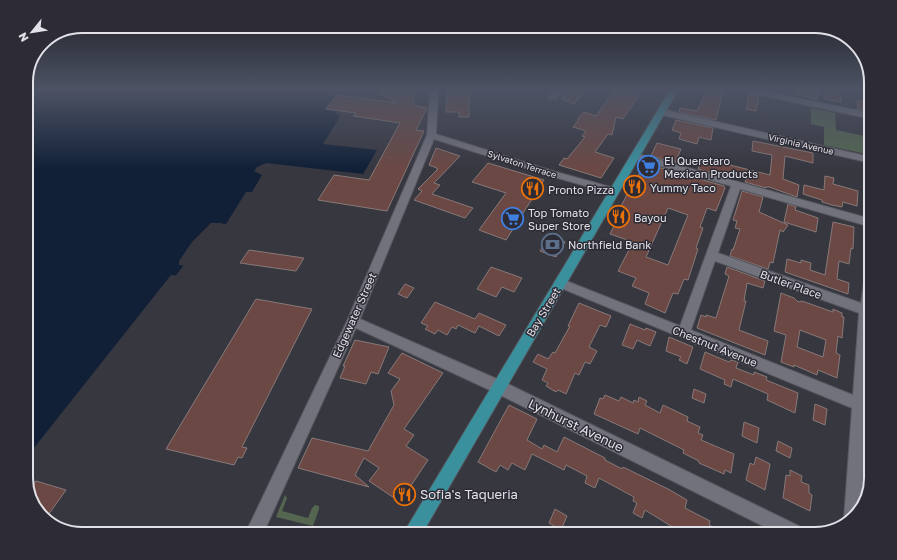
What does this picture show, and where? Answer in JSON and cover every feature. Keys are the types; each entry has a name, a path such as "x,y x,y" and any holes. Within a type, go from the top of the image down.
{"main road":[{"name":"Bay Street","path":"416,527 659,116"}],"street":[{"name":"Edgewater Street","path":"257,527 353,321 430,135 432,116"},
{"name":"Virginia Avenue","path":"679,116 864,158"},
{"name":"Sylvaton Terrace","path":"430,135 550,173 614,191"},
{"path":"635,156 864,221"},
{"path":"684,333 736,185"},
{"name":"Butler Place","path":"712,255 864,310"},
{"name":"Chestnut Avenue","path":"560,283 864,406"},
{"name":"Lynhurst Avenue","path":"353,321 499,387 783,527"},
{"path":"853,509 864,415"}],"green space":[{"path":"811,116 835,116 836,130 864,136 864,154 824,145 824,127 811,124"},
{"path":"285,495 287,498 282,511 308,518 312,508 315,505 319,506 313,526 276,517"}],"water":[{"path":"33,116 340,116 323,144 377,150 363,174 266,163 257,167 254,171 262,175 252,192 246,192 226,224 216,223 33,462"}],"pier":[{"path":"211,223 222,223 221,225 217,225 187,266 179,265 179,261 192,242"},
{"path":"171,275 179,276 95,388 33,464 33,449"}],"building":[{"path":"354,116 423,116 416,130 424,131 387,211 318,200 334,175 369,180 400,123"},
{"path":"580,116 625,116 623,119 616,117 612,135 608,134 595,152 614,158 601,178 559,165 564,158 567,159 585,137 582,136 586,131 573,127"},
{"path":"698,116 717,116 716,120"},
{"path":"676,120 713,128 711,140 699,137 697,144 679,139 681,133 672,130"},
{"path":"753,141 813,153 813,163 785,156 783,179 799,185 797,197 769,187 766,188 745,182 747,178 728,172 727,177 698,169 702,158 770,175 772,155 752,151"},
{"path":"657,143 681,149 675,163 651,156"},
{"path":"436,148 460,156 434,183 440,185 432,194 473,208 465,218 414,200 422,191 418,189 437,170 437,168 429,165"},
{"path":"488,163 544,180 506,240 479,230 506,193 472,182"},
{"path":"647,164 724,186 725,188 716,211 707,208 700,227 703,228 688,280 684,279 678,294 673,293 665,313 645,304 649,293 632,286 636,278 618,271 633,242 610,234 615,224 612,223 642,169","holes":["668,208 688,215 668,265 646,257"]},
{"path":"825,176 834,178 833,184 858,191 857,206 843,202 842,207 832,205 803,194 804,185 824,190"},
{"path":"742,191 763,197 759,212 788,225 783,232 780,230 773,263 770,262 768,269 730,256 740,229 735,228 737,221 733,220"},
{"path":"788,204 796,207 795,210 818,218 816,232 784,222"},
{"path":"833,222 854,227 853,249 851,248 849,264 839,261 837,279 849,283 848,294 785,272 787,259 801,263 801,260 811,263 810,270 825,275"},
{"path":"553,237 565,242 556,257 540,251 549,238"},
{"path":"249,250 304,258 296,271 240,263"},
{"path":"491,267 522,278 514,292 502,287 496,297 477,289"},
{"path":"727,267 765,281 763,288 747,283 744,301 746,301 739,330 768,341 765,355 697,328 701,315 716,318 729,276 725,274"},
{"path":"405,284 414,288 407,298 398,294"},
{"path":"781,293 794,298 798,302 802,301 833,312 833,309 842,313 842,317 844,317 842,338 838,336 836,353 840,355 837,378 818,370 817,375 794,365 794,367 781,362 786,335 774,331","holes":["800,330 826,340 823,357 797,347"]},
{"path":"256,299 312,309 242,447 247,448 242,458 238,457 234,465 166,449"},
{"path":"435,302 475,319 479,313 506,325 499,336 479,326 475,333 458,325 456,329 452,327 447,335 438,330 435,334 425,329 428,326 421,323"},
{"path":"579,303 611,316 606,327 600,325 589,347 597,351 590,364 585,362 579,375 575,373 566,394 558,390 556,392 546,386 548,383 542,380 547,369 533,362 538,354 548,359 553,352 555,353 570,326 568,326"},
{"path":"630,324 645,330 646,328 656,332 650,346 637,340 633,349 622,345"},
{"path":"669,337 693,347 687,364 679,360 681,357 666,351"},
{"path":"355,340 389,347 378,374 371,372 366,384 340,378 345,366 343,366"},
{"path":"705,352 729,362 731,360 738,362 736,368 754,375 754,372 767,377 766,380 798,393 795,413 767,400 768,394 733,379 731,387 724,384 725,380 700,369"},
{"path":"402,353 443,373 404,429 414,435 406,446 428,460 410,487 413,489 403,504 369,481 379,468 364,458 355,475 369,487 298,468 312,438 368,451 394,405 391,391 400,379 388,373"},
{"path":"694,389 706,394 704,403 692,398"},
{"path":"605,395 619,401 621,397 633,403 634,400 638,402 639,397 647,401 645,405 660,413 663,405 688,417 687,421 700,427 698,433 703,435 701,440 734,454 731,473 725,470 724,474 699,463 699,461 683,453 684,450 640,428 638,434 594,414 600,398 603,399"},
{"path":"815,404 827,409 825,425 813,420"},
{"path":"509,405 537,419 527,440 542,449 544,445 557,452 564,437 605,458 605,460 622,469 623,467 687,500 685,508 710,521 709,525 713,527 673,527 645,510 642,518 633,513 637,503 633,501 634,497 599,478 595,488 585,483 587,476 566,465 564,470 532,454 525,470 512,463 508,470 500,465 496,472 478,462"},
{"path":"744,422 759,428 757,443 742,436"},
{"path":"778,441 792,448 790,458 776,451"},
{"path":"756,457 770,464 765,490 746,480 750,463 754,465"},
{"path":"790,470 802,476 801,482 809,485 809,493 812,495 810,511 783,498 786,475 790,476"},
{"path":"36,481 66,490 49,514 41,505 34,484"},
{"path":"555,509 567,516 562,527 556,527 549,523"}],"place":[{"name":"El Queretaro Mexican Products","path":"648,166"},
{"name":"Yummy Taco","path":"635,187"},
{"name":"Pronto Pizza","path":"533,189"},
{"name":"Bayou","path":"619,217"},
{"name":"Top Tomato Super Store","path":"513,218"},
{"name":"Northfield Bank","path":"552,244"},
{"name":"Sofia's Taqueria","path":"405,494"}]}
